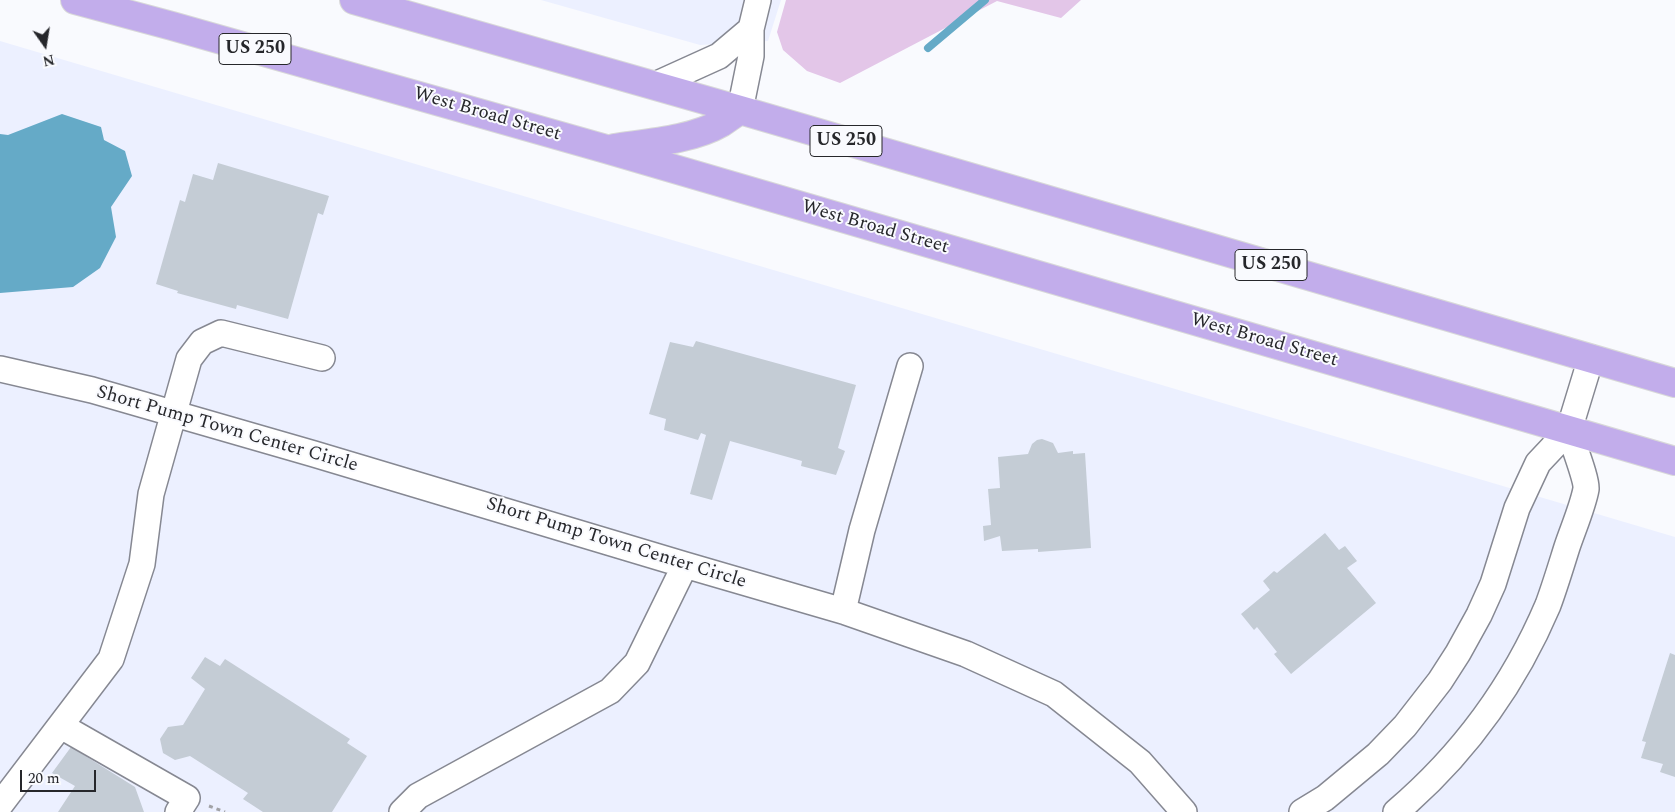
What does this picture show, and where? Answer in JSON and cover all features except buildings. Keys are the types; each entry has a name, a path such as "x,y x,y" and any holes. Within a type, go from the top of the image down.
{"main road":[{"name":"West Broad Street","path":"74,0 181,28 606,149 1675,461"},
{"name":"US 250","path":"354,0 655,85 1675,383"},
{"path":"606,149 661,141 694,133 720,124 740,110"}],"street":[{"path":"740,110 751,56 751,29 758,0"},
{"path":"655,85 719,56 751,29"},
{"path":"0,805 111,660 142,564 151,494 189,359 202,342 221,333 322,358"},
{"path":"1302,812 1325,798 1378,754 1405,726 1440,681 1479,615 1493,584 1517,508 1538,463 1569,430 1591,358"},
{"path":"843,611 862,530 910,366"},
{"name":"Short Pump Town Center Circle","path":"0,369 92,390 173,413 843,611 966,654 1054,694 1140,762 1184,812"},
{"path":"1396,812 1421,791 1451,760 1480,724 1513,676 1538,627 1551,596 1586,487 1569,430"},
{"path":"402,812 418,796 610,691 636,663 685,565"},
{"path":"61,726 187,798 178,812"}],"shaded area":[{"path":"541,0 781,0 768,41 700,45"},
{"path":"786,0 1081,0 1061,18 997,1 840,83 807,71 783,50 777,32"},
{"path":"0,41 1675,537 1675,812 0,812"}],"water":[{"path":"62,114 101,127 104,140 125,151 132,176 111,207 116,237 100,268 73,287 0,293 0,134 8,135"}],"waterway":[{"path":"928,48 985,0"}]}
